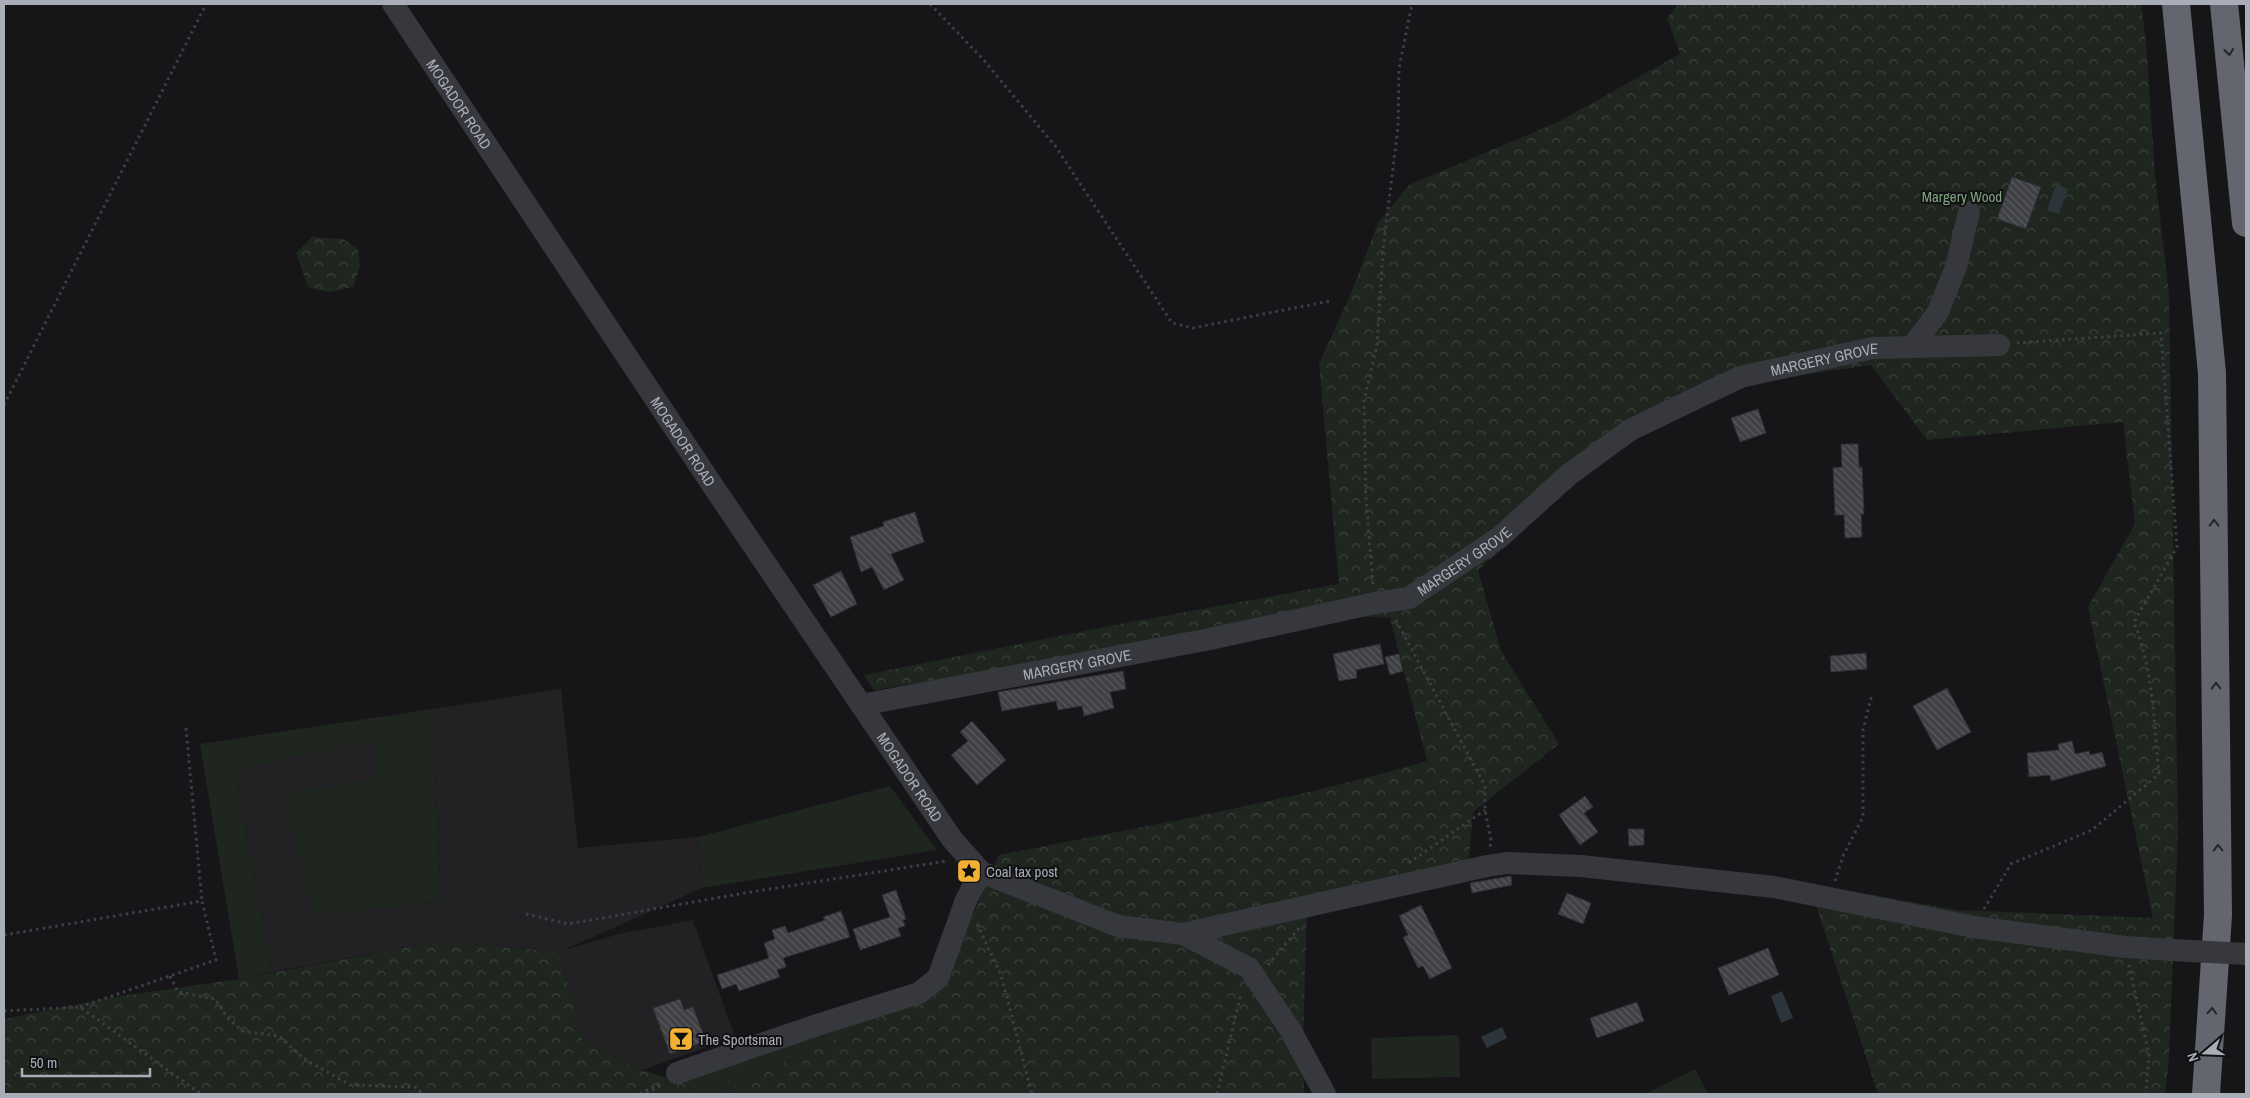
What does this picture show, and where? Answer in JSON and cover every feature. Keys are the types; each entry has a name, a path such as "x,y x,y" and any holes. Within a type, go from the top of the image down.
{"highway":[{"path":"2176,4 2212,373 2218,915 2206,1094"},
{"path":"2224,4 2246,223"}],"street":[{"name":"MOGADOR ROAD","path":"393,4 861,705 952,838 976,865"},
{"path":"1912,347 1938,312 1956,267 1969,212"},
{"name":"MARGERY GROVE","path":"861,705 1210,639 1375,602 1409,598 1500,537 1568,476 1630,430 1740,378 1873,348 1999,345"},
{"path":"677,1073 919,993 938,978 966,900 976,865 1118,926 1183,934 1506,863 1590,866 1774,887 1974,927 2126,947 2246,954"},
{"path":"1183,934 1249,968 1291,1031 1325,1094"}],"path":[{"path":"4,405 206,4"},
{"path":"930,4 982,58 1056,147 1172,323 1193,328 1330,301"},
{"path":"1412,4 1399,68 1398,128 1383,250 1377,345 1364,401 1366,500 1375,602 1394,617 1485,786 1485,810 1491,840 1487,866"},
{"path":"1974,927 2010,864 2092,830 2159,774 2150,693 2141,638 2134,622 2177,547 2167,388 2161,333 1999,345"},
{"path":"1829,898 1843,856 1863,817 1863,730 1872,694"},
{"path":"4,1011 80,1007 216,960 202,901 186,728"},
{"path":"1402,867 1485,810"},
{"path":"526,914 568,924 754,891 976,865"},
{"path":"966,900 1001,976 1032,1094"},
{"path":"4,935 202,901"},
{"path":"2126,947 2149,1055 2146,1094"},
{"path":"170,976 178,992 215,999 228,1017 242,1031 279,1036 303,1058 350,1085 415,1087 423,1094"},
{"path":"80,1007 200,1094"}],"shaded area":[{"path":"2056,185 2068,189 2059,214 2047,210"},
{"path":"561,689 578,848 698,837 702,888 564,950 619,934 693,920 735,1037 642,1070 583,1042 559,952 440,941 272,972 235,770 377,738 375,779 313,916 441,901 432,709"},
{"path":"1782,991 1793,1018 1781,1023 1771,996"},
{"path":"1502,1027 1507,1038 1487,1048 1481,1037"}],"green space":[{"name":"Margery Wood","path":"1679,4 2141,4 2146,42 2155,175 2169,293 2178,832 2169,1059 2165,1094 1878,1094 1809,884 1958,910 2153,918 2088,607 2135,524 2123,422 1927,440 1871,365 1757,382 1623,443 1478,570 1501,651 1559,744 1473,812 1468,869 1307,903 1303,1045 1304,1094 719,1094 941,988 999,855 1267,801 1374,776 1427,761 1390,618 1340,615 874,690 864,675 1130,622 1339,584 1319,364 1351,293 1378,223 1409,185 1558,122 1680,54 1667,18"},
{"path":"312,237 343,239 358,249 360,266 353,287 329,292 308,287 296,253"},
{"path":"432,709 441,901 313,916 283,794 374,779 377,739 235,770 272,972 239,979 200,744"},
{"path":"890,786 937,850 702,888 698,837"},
{"path":"440,941 559,952 583,1042 642,1070 681,1082 696,1094 4,1094 4,1019 108,998 239,979"},
{"path":"912,1002 719,1094 696,1094 681,1082"},
{"path":"1459,1035 1460,1077 1372,1079 1371,1038"},
{"path":"1695,1069 1708,1094 1645,1094"}],"building":[{"path":"2012,177 2041,187 2026,229 1997,219"},
{"path":"1758,409 1766,433 1740,442 1731,418"},
{"path":"1841,444 1858,444 1859,467 1862,467 1864,514 1861,514 1862,537 1845,538 1844,515 1835,515 1833,468 1842,467"},
{"path":"915,512 924,542 891,554 904,580 884,590 872,567 861,572 850,537 884,526 883,522"},
{"path":"841,571 857,604 831,617 813,585"},
{"path":"1380,644 1384,664 1356,670 1357,678 1339,681 1333,654"},
{"path":"1866,653 1867,669 1831,672 1830,656"},
{"path":"1399,654 1403,671 1390,675 1385,657"},
{"path":"1123,671 1126,689 1110,692 1114,708 1084,716 1082,706 1058,710 1056,701 1002,711 998,692"},
{"path":"1947,688 1971,732 1937,750 1913,706"},
{"path":"972,721 1006,760 977,785 951,755 968,741 960,732"},
{"path":"2072,741 2075,754 2089,751 2090,755 2102,752 2106,766 2051,781 2050,775 2029,777 2027,753 2059,750 2058,744"},
{"path":"1585,796 1593,807 1584,813 1598,832 1580,845 1559,815"},
{"path":"1628,829 1644,829 1644,845 1629,846"},
{"path":"1511,876 1512,885 1472,893 1470,883"},
{"path":"896,890 906,919 903,920 905,926 898,928 901,936 860,950 853,929 890,917 882,895"},
{"path":"1567,893 1591,903 1583,924 1558,914"},
{"path":"1421,905 1452,968 1430,979 1423,966 1418,968 1403,937 1408,935 1399,916"},
{"path":"841,911 850,937 783,958 786,967 777,970 780,977 739,991 736,984 722,989 717,975 769,958 764,943 775,939 772,930 785,926 788,933 825,920 823,917"},
{"path":"1768,948 1779,975 1729,995 1718,968"},
{"path":"680,999 684,1010 693,1007 706,1041 670,1054 653,1008"},
{"path":"1637,1002 1644,1021 1597,1038 1590,1018"}],"place":[{"name":"Coal tax post","path":"969,871"},
{"name":"The Sportsman","path":"681,1039"}]}
